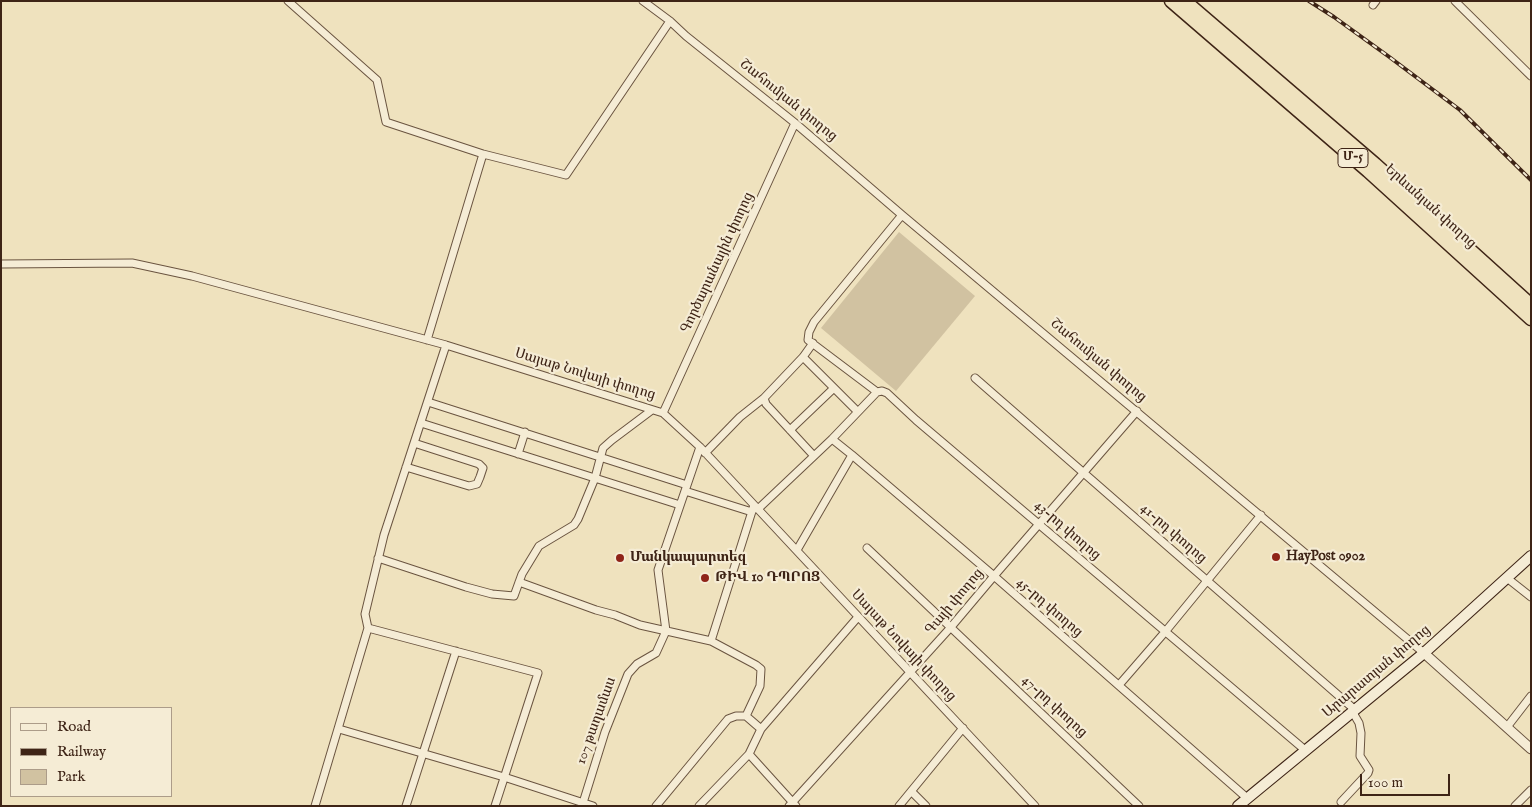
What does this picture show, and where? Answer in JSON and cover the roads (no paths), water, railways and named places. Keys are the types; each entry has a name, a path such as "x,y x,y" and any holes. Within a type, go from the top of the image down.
{"highway":[{"name":"Երևանյան փողոց","path":"1171,1 1288,96 1531,306"},
{"name":"Երևանյան փողոց","path":"1185,1 1288,96"},
{"name":"Երևանյան փողոց","path":"1371,167 1531,320"}],"main road":[{"name":"Արարատյան փողոց","path":"1238,806 1424,653 1531,556"}],"street":[{"path":"288,1 377,80 386,122 483,154 566,175 670,21"},
{"name":"Շահումյան փողոց","path":"643,1 795,124 1261,515 1424,653 1531,749"},
{"path":"1455,1 1530,72"},
{"name":"Գործարանային փողոց","path":"663,413 795,124"},
{"path":"427,340 483,154"},
{"path":"705,453 740,417 764,398 803,357 811,342 809,332 814,322 902,215"},
{"name":"Սայաթ Նովայի փողոց","path":"1,264 132,263 192,276 446,345 663,413 700,447 754,509 797,550 910,674 1035,806"},
{"name":"43-րդ փողոց","path":"811,342 877,392 887,393 916,420 1305,750"},
{"path":"316,806 368,628 366,614 378,558 446,345"},
{"path":"803,357 857,412"},
{"name":"41-րդ փողոց","path":"975,378 1208,580 1353,710"},
{"path":"790,430 834,388"},
{"path":"711,640 754,509 832,439 877,392"},
{"path":"764,398 766,404 814,456"},
{"path":"428,402 600,456 686,488 754,509"},
{"path":"378,558 492,594 514,596 526,566 539,546 574,525 578,519 595,478 603,448 652,410"},
{"name":"Գայի փողոց","path":"792,804 910,674 1138,412"},
{"path":"421,423 680,505"},
{"path":"518,454 525,432"},
{"name":"45-րդ փողոց","path":"832,439 994,576 1247,798"},
{"path":"406,467 469,486 477,484 483,468 479,464 414,443"},
{"path":"666,631 658,570 700,447"},
{"path":"797,550 852,454"},
{"path":"1119,685 1261,515"},
{"name":"47-րդ փողոց","path":"867,548 1139,806"},
{"path":"1508,578 1531,597"},
{"path":"520,582 640,625 711,640 756,665 761,670 760,686 746,716"},
{"path":"699,806 749,754 762,728 858,617"},
{"path":"368,628 538,673 496,806"},
{"name":"107 թաղամաս","path":"582,804 605,732 628,674 637,664 656,652 666,631"},
{"path":"406,806 456,651"},
{"path":"1506,727 1531,696"},
{"path":"1341,802 1369,770 1360,756 1361,733 1359,722 1353,710"},
{"path":"656,806 728,719 736,716 746,716 762,728"},
{"path":"899,806 963,728"},
{"path":"339,729 504,777 582,804 593,806"},
{"path":"749,754 792,804"},
{"path":"1515,806 1531,790"},
{"path":"912,792 926,806"}],"railway":[{"path":"1309,1 1334,17 1460,110 1531,180"}],"place":[{"name":"HayPost 0902","path":"1276,557"},
{"name":"Մանկապարտեզ","path":"620,558"},
{"name":"ԹԻՎ 10 ԴՊՐՈՑ","path":"705,578"}]}
